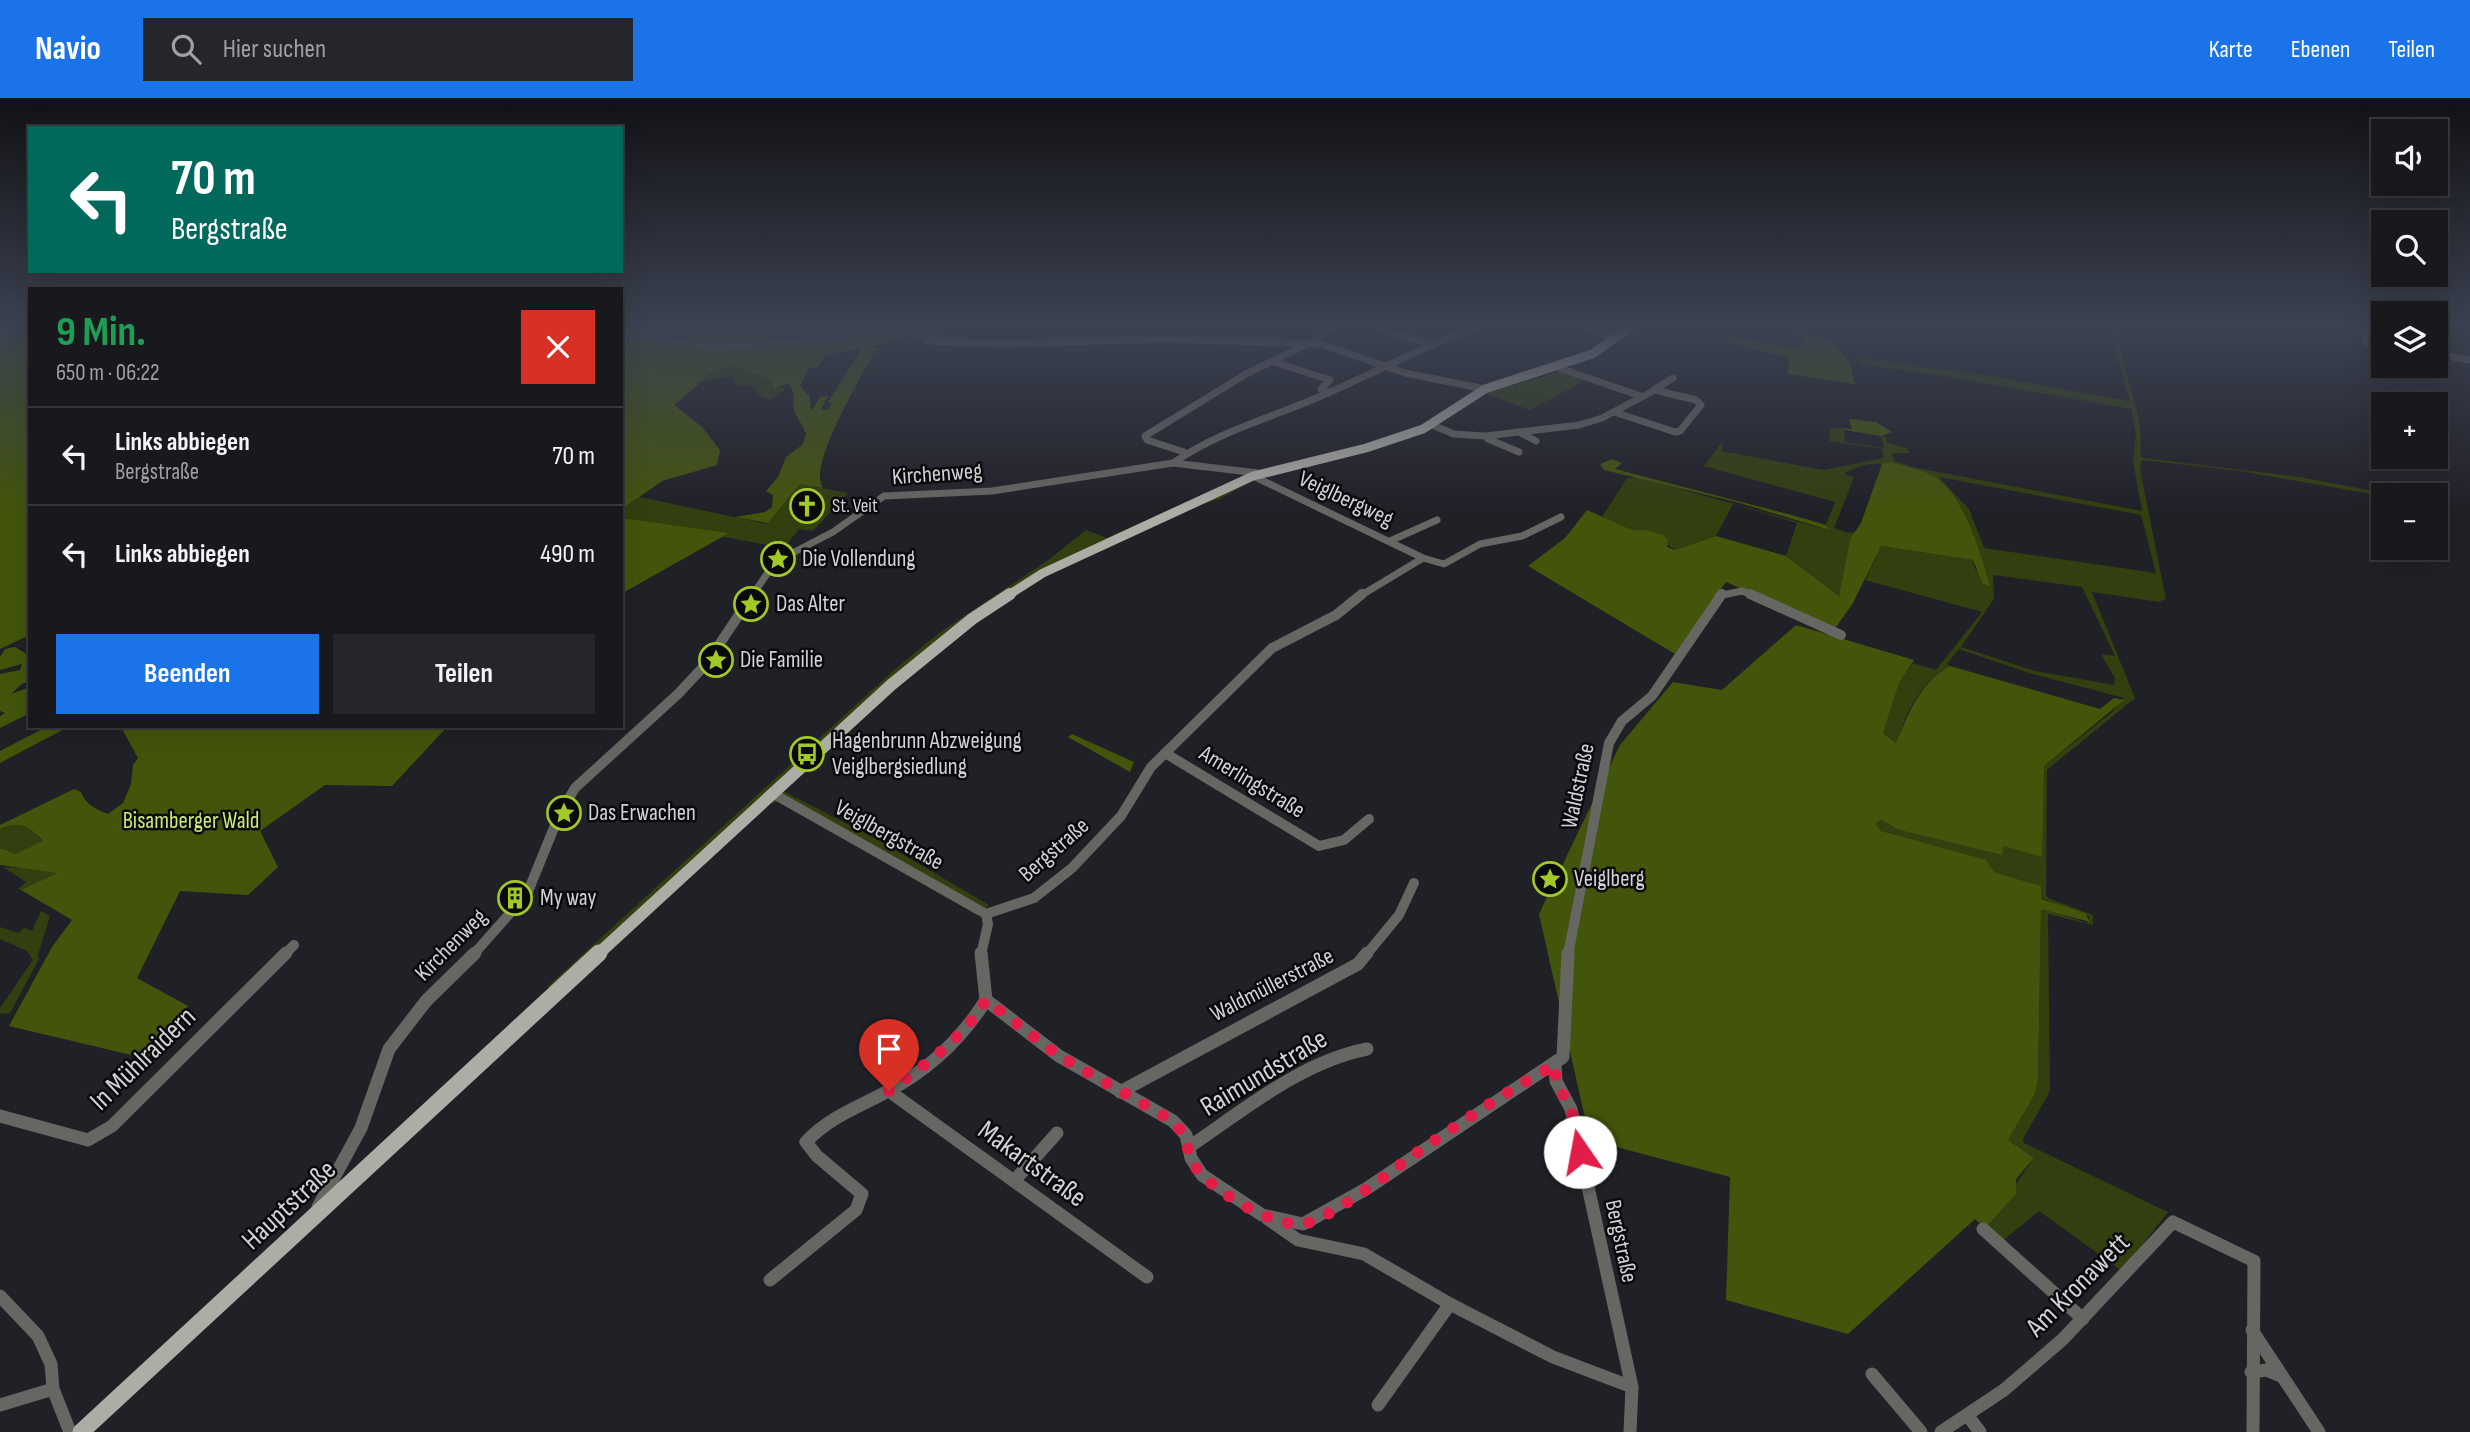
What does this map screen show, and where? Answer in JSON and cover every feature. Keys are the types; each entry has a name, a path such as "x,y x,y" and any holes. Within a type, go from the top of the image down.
{"main road":[{"name":"Hauptstraße","path":"81,1432 772,793 931,651 1019,587 1255,475 1366,448 1432,425 1485,389"}],"street":[{"path":"1184,453 1147,440 1146,435 1224,388"},
{"path":"1321,388 1329,393"},
{"path":"1173,463 1184,453 1339,388"},
{"path":"1618,388 1641,396"},
{"path":"1454,434 1519,432 1592,422 1658,388"},
{"path":"1614,412 1675,432 1701,407 1696,400 1655,390"},
{"path":"1432,425 1454,434 1493,440 1520,452"},
{"path":"1519,432 1536,441"},
{"name":"Kirchenweg","path":"317,1216 316,1210 362,1125 392,1042 416,1011 501,924 528,892 540,868 562,806 575,788 678,694 706,664 775,562 833,532 884,496 992,491 1173,463 1255,475"},
{"name":"Veiglbergweg","path":"1255,475 1423,558"},
{"name":"Bergstraße","path":"986,914 1034,898 1072,868 1118,821 1145,774 1165,752 1272,648 1292,635 1336,615 1374,585 1423,558 1444,564 1480,544 1522,536 1561,517"},
{"path":"1390,541 1437,520"},
{"name":"Waldstraße","path":"1555,1065 1568,1049 1564,1006 1565,968 1609,743 1622,721 1652,696 1719,595 1742,591 1841,635"},
{"name":"Amerlingstraße","path":"1165,752 1319,846 1344,840 1369,820"},
{"name":"Veiglbergstraße","path":"772,793 966,900 986,914"},
{"name":"Waldmüllerstraße","path":"1120,1092 1358,964 1399,915 1414,883"},
{"path":"769,1280 856,1210 862,1194 817,1156 806,1142 819,1127 889,1091 940,1052 980,1011 986,1000 981,953 988,924 986,914"},
{"name":"In Mühlraidern","path":"0,1116 80,1139 96,1137 112,1126 293,945"},
{"path":"986,1000 1047,1048 1173,1121 1186,1135 1202,1175 1298,1240 1332,1245 1364,1254 1450,1304 1553,1357 1632,1387 1630,1432"},
{"name":"Raimundstraße","path":"1189,1147 1326,1060 1354,1049 1367,1049"},
{"path":"1262,1215 1295,1224 1311,1222 1555,1065"},
{"name":"Bergstraße","path":"1555,1065 1556,1082 1571,1109 1632,1387"},
{"name":"Makartstraße","path":"889,1091 1147,1277"},
{"path":"1014,1181 1057,1133"},
{"name":"Am Kronawett","path":"1941,1432 1968,1416 2021,1376 2132,1270 2167,1225 2173,1222 2254,1261 2251,1330"},
{"path":"1983,1229 2083,1319"},
{"path":"0,1296 38,1336 51,1364 53,1389 70,1432"},
{"path":"1378,1405 1450,1304"},
{"path":"2251,1330 2253,1432"},
{"path":"2251,1330 2319,1432"},
{"path":"2251,1371 2266,1370 2281,1377"},
{"path":"1872,1374 1921,1432"},
{"path":"0,1405 53,1389"},
{"path":"1968,1416 1980,1432"}],"green space":[{"path":"0,388 28,388 28,488 25,489 28,490 28,636 0,649"},
{"path":"623,388 694,388 674,405 702,427 720,450 717,465 662,481 623,509"},
{"path":"753,388 784,388 784,391 770,400 761,397"},
{"path":"791,388 802,388 810,397 811,411 820,397 828,396 821,409 827,410 832,404 828,402 837,388 855,388 822,461 820,477 823,488 800,484 768,523 735,517 765,512 772,507 773,495 766,491 778,477 786,457 802,445 806,435 794,409"},
{"path":"1504,388 1571,388 1530,410 1486,394"},
{"path":"2013,388 2058,388 2130,401 2126,388 2131,388 2139,422 2140,454 2143,458 2300,477 2371,490 2371,494 2240,471 2142,460 2140,469 2166,599 2159,602 2092,592 2135,698 2047,770 2046,894 2048,898 2093,915 2093,925 2048,914 2050,1091 2023,1139 2024,1143 2168,1212 2122,1271 2039,1211 2001,1242 1985,1228 2034,1158 2008,1140 2035,1094 2038,1079 2041,908 2087,923 2090,917 2041,898 2041,886 1881,831 1876,824 1881,820 1899,830 2002,855 2004,846 2041,784 2044,766 2111,713 2124,698 2029,673 1959,649 1947,664 1950,666 1922,689 1905,720 1897,743 1883,733 1899,682 1913,663 1936,670 1982,612 1865,580 1881,546 1973,560 1975,569 1987,575 1971,532 1954,498 1942,485 1927,475 1907,468 1874,464 1844,474 1854,477 1834,528 1849,533 1856,532 1850,539 1839,596 1786,556 1797,523 1733,504 1716,536 1675,550 1647,530 1632,530 1602,517 1627,478 1640,478 1828,530 1826,525 1835,502 1704,466 1722,442 1722,451 1824,470 1883,458 1883,449 1829,441 1830,428 1844,430 1845,442 1884,448 1881,436 1886,437 1888,443 1906,448 1910,453 1892,453 1895,461 1912,467 2142,511 2133,461 2136,433 2131,409","holes":["1939,477 2141,515 2156,573 1984,548 1969,509","1993,575 2082,587 2115,656 2101,654 2115,678 2114,685 2035,671 1961,647 1994,599"]},
{"path":"1849,419 1876,422 1892,432 1881,436 1833,428 1852,429"},
{"path":"1612,459 1622,463 1615,469 1799,517 1826,525 1829,530 1740,503 1604,470 1600,464"},
{"path":"1891,462 1933,476 1953,495 1969,525 1990,586 1983,584 1973,560 1881,546 1853,603 1834,630 1726,582 1675,654 1528,566 1565,538 1587,510 1632,530 1647,530 1663,535 1668,540 1667,547 1675,550 1716,536 1786,556 1839,596 1850,539 1861,523 1882,464"},
{"path":"1245,472 1259,477 1220,499 1202,504 1080,559 1010,598 921,667 783,791 878,840 989,905 977,915 779,802 770,803 567,992 547,987 893,671 939,633 1047,561 1086,530 1107,538 1243,476"},
{"path":"800,484 848,493 813,531 799,529 784,548 623,518 623,509 640,497 767,524"},
{"path":"623,518 729,533 623,593"},
{"path":"1796,625 1914,660 1899,683 1883,733 1896,743 1923,690 1950,666 2100,709 2114,698 2124,700 2044,766 2042,857 2004,846 2002,855 1899,830 1881,820 1876,824 1881,831 1986,860 1994,872 2041,886 2041,899 2085,913 2090,922 2041,909 2038,1079 2035,1094 2008,1140 2034,1158 2016,1179 2016,1194 1985,1228 1975,1219 1848,1334 1726,1300 1730,1177 1590,1140 1539,914 1620,745 1673,682 1722,690"},
{"path":"15,647 28,655 28,683 23,683 11,694 28,688 28,714 0,728 0,716 5,713 0,711 0,674 20,670 22,664 0,670 0,657 5,649"},
{"path":"44,728 66,728 0,763 0,751"},
{"name":"Bisamberger Wald","path":"446,728 392,786 325,785 260,831 278,867 248,895 180,891 137,978 188,1006 148,1059 9,1026 52,947 72,920 21,890 57,873 0,865 0,848 16,854 43,841 24,826 13,825 0,829 0,825 74,789 81,792 92,806 108,814 123,803 131,784 133,765 138,758 122,729"},
{"path":"1072,734 1134,762 1130,772 1068,737"},
{"path":"13,823 29,826 43,842 16,854 0,848 0,829"},
{"path":"3,867 46,869 57,873 21,890 18,889 26,882"},
{"path":"41,911 50,916 37,958 40,957 10,1013 0,1014 0,1008 33,960 27,951 0,939 0,927 18,933 24,928 32,931"}],"place":[{"name":"St. Veit","path":"807,506"},
{"name":"Die Vollendung","path":"778,559"},
{"name":"Das Alter","path":"751,604"},
{"name":"Die Familie","path":"716,660"},
{"name":"Hagenbrunn Abzweigung Veiglbergsiedlung","path":"807,754"},
{"name":"Das Erwachen","path":"564,813"},
{"name":"Veiglberg","path":"1550,879"},
{"name":"My way","path":"515,898"}],"route":[{"path":"889,1091 940,1052 980,1011 986,1000 1059,1056 1173,1121 1186,1135 1191,1158 1202,1175 1234,1199 1262,1215 1295,1224 1311,1222 1366,1189 1555,1065 1556,1082 1571,1109 1580,1152"}]}
